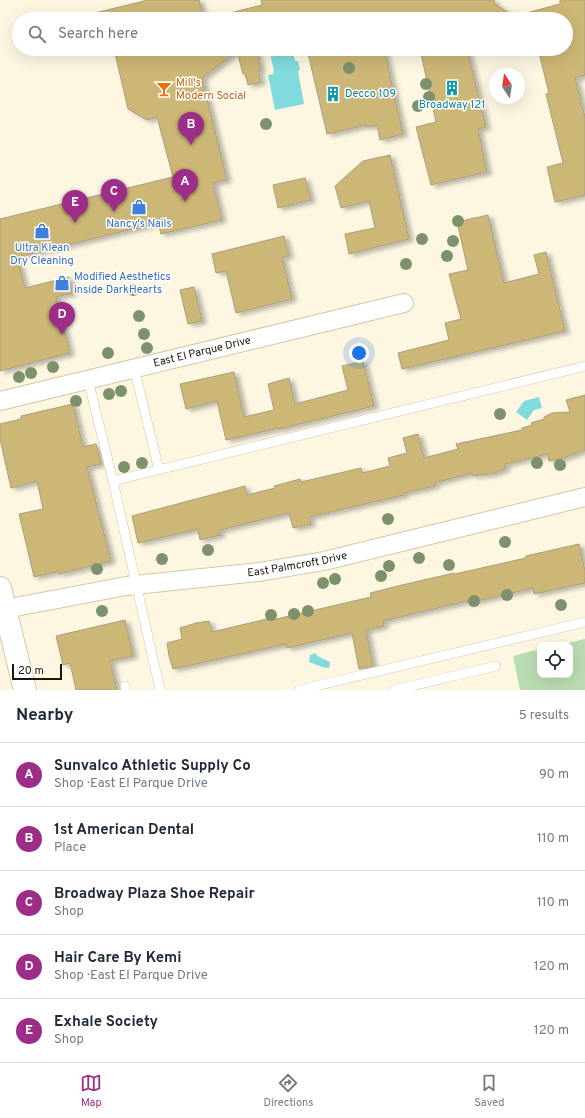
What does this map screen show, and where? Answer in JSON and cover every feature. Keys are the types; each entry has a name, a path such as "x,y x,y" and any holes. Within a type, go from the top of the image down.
{"main road":[{"path":"0,588 3,610 25,690"}],"street":[{"name":"East El Parque Drive","path":"0,401 404,303"},
{"name":"East Palmcroft Drive","path":"3,610 136,585 258,572 324,561 585,497"}],"lane":[{"path":"113,481 585,366"},
{"path":"134,368 159,470"},
{"path":"88,380 113,481 160,690"},
{"path":"299,690 585,622"},
{"path":"394,690 496,666"}],"green space":[{"path":"585,639 585,690 520,690 513,656 537,650 537,678 573,678 572,642"}],"water":[{"path":"271,56 294,56 295,61 298,61 300,70 298,71 304,104 275,110 268,75 273,74 274,71"},
{"path":"539,397 542,408 534,410 527,420 516,412 524,401"},
{"path":"316,653 317,656 330,662 329,668 309,662 310,655"}],"building":[{"path":"148,0 199,0 202,12 99,12"},
{"path":"261,0 494,0 495,4 507,12 234,12 262,5"},
{"path":"560,0 585,0 585,75 575,78 585,117 585,195 555,202 547,167 563,163 546,94 549,93 540,56 573,56 573,12 530,12 560,4"},
{"path":"116,56 231,56 202,78 227,180 213,183 222,220 161,234 158,223 17,257 25,288 69,277 72,293 56,297 70,353 0,371 0,219 173,177 157,117 147,120 128,109"},
{"path":"238,56 258,56 261,70 258,70 261,82 248,85 245,74 243,74"},
{"name":"Decco 109","path":"309,56 386,56 403,134 380,140 377,125 366,127 366,125 327,134"},
{"path":"422,56 469,56 486,127 478,129 487,172 431,185 416,127 436,122"},
{"path":"390,155 409,239 349,254 345,234 375,228 369,201 341,208 335,186 363,161"},
{"path":"305,178 311,200 278,208 273,185"},
{"path":"488,215 504,283 539,274 534,255 546,252 565,331 402,369 398,353 449,340 445,323 461,319 449,274 468,270 457,222"},
{"path":"284,236 289,256 282,257 292,299 236,313 226,271 216,273 212,254"},
{"path":"194,287 202,321 188,324 180,290"},
{"path":"363,361 374,406 226,440 217,401 186,409 180,384 234,372 244,417 274,410 268,384 289,378 295,404 348,390 342,366"},
{"path":"585,395 585,450 560,459 549,461 548,454 505,464 505,469 494,473 473,476 472,473 434,483 435,486 404,493 404,495 309,517 311,524 293,528 289,513 220,530 220,535 200,540 198,529 138,543 132,516 245,486 247,495 275,488 274,486 300,479 301,482 361,468 362,473 390,466 388,458 407,453 403,438 418,434 424,458 458,449 456,444 522,430 522,428 532,425 531,423 544,419 544,417 552,413 570,412 566,400"},
{"path":"73,404 83,447 96,444 101,464 87,467 111,561 59,574 59,571 34,577 19,514 43,509 37,481 11,488 0,439 0,424 21,419 21,416"},
{"path":"579,544 585,571 585,583 534,594 533,588 468,603 467,601 383,621 384,626 366,630 373,666 359,669 352,633 287,648 286,644 173,669 169,656 167,643 182,639 180,628 196,623 209,621 212,632 271,618 272,620 371,597 370,593 402,585 526,558 526,556"},
{"path":"125,620 133,656 110,661 117,690 76,690 70,663 63,665 56,636"}],"place":[{"name":"Broadway 121","path":"452,88"},
{"name":"Mill's Modern Social","path":"164,89"},
{"name":"Decco 109","path":"333,94"},
{"name":"1st American Dental","path":"191,145"},
{"name":"Sunvalco Athletic Supply Co","path":"185,202"},
{"name":"Nancy's Nails","path":"139,207"},
{"name":"Broadway Plaza Shoe Repair","path":"114,212"},
{"name":"Exhale Society","path":"75,223"},
{"name":"Ultra Klean Dry Cleaning","path":"42,231"},
{"name":"Modified Aesthetics inside DarkHearts","path":"62,283"},
{"name":"Hair Care By Kemi","path":"62,335"}]}
